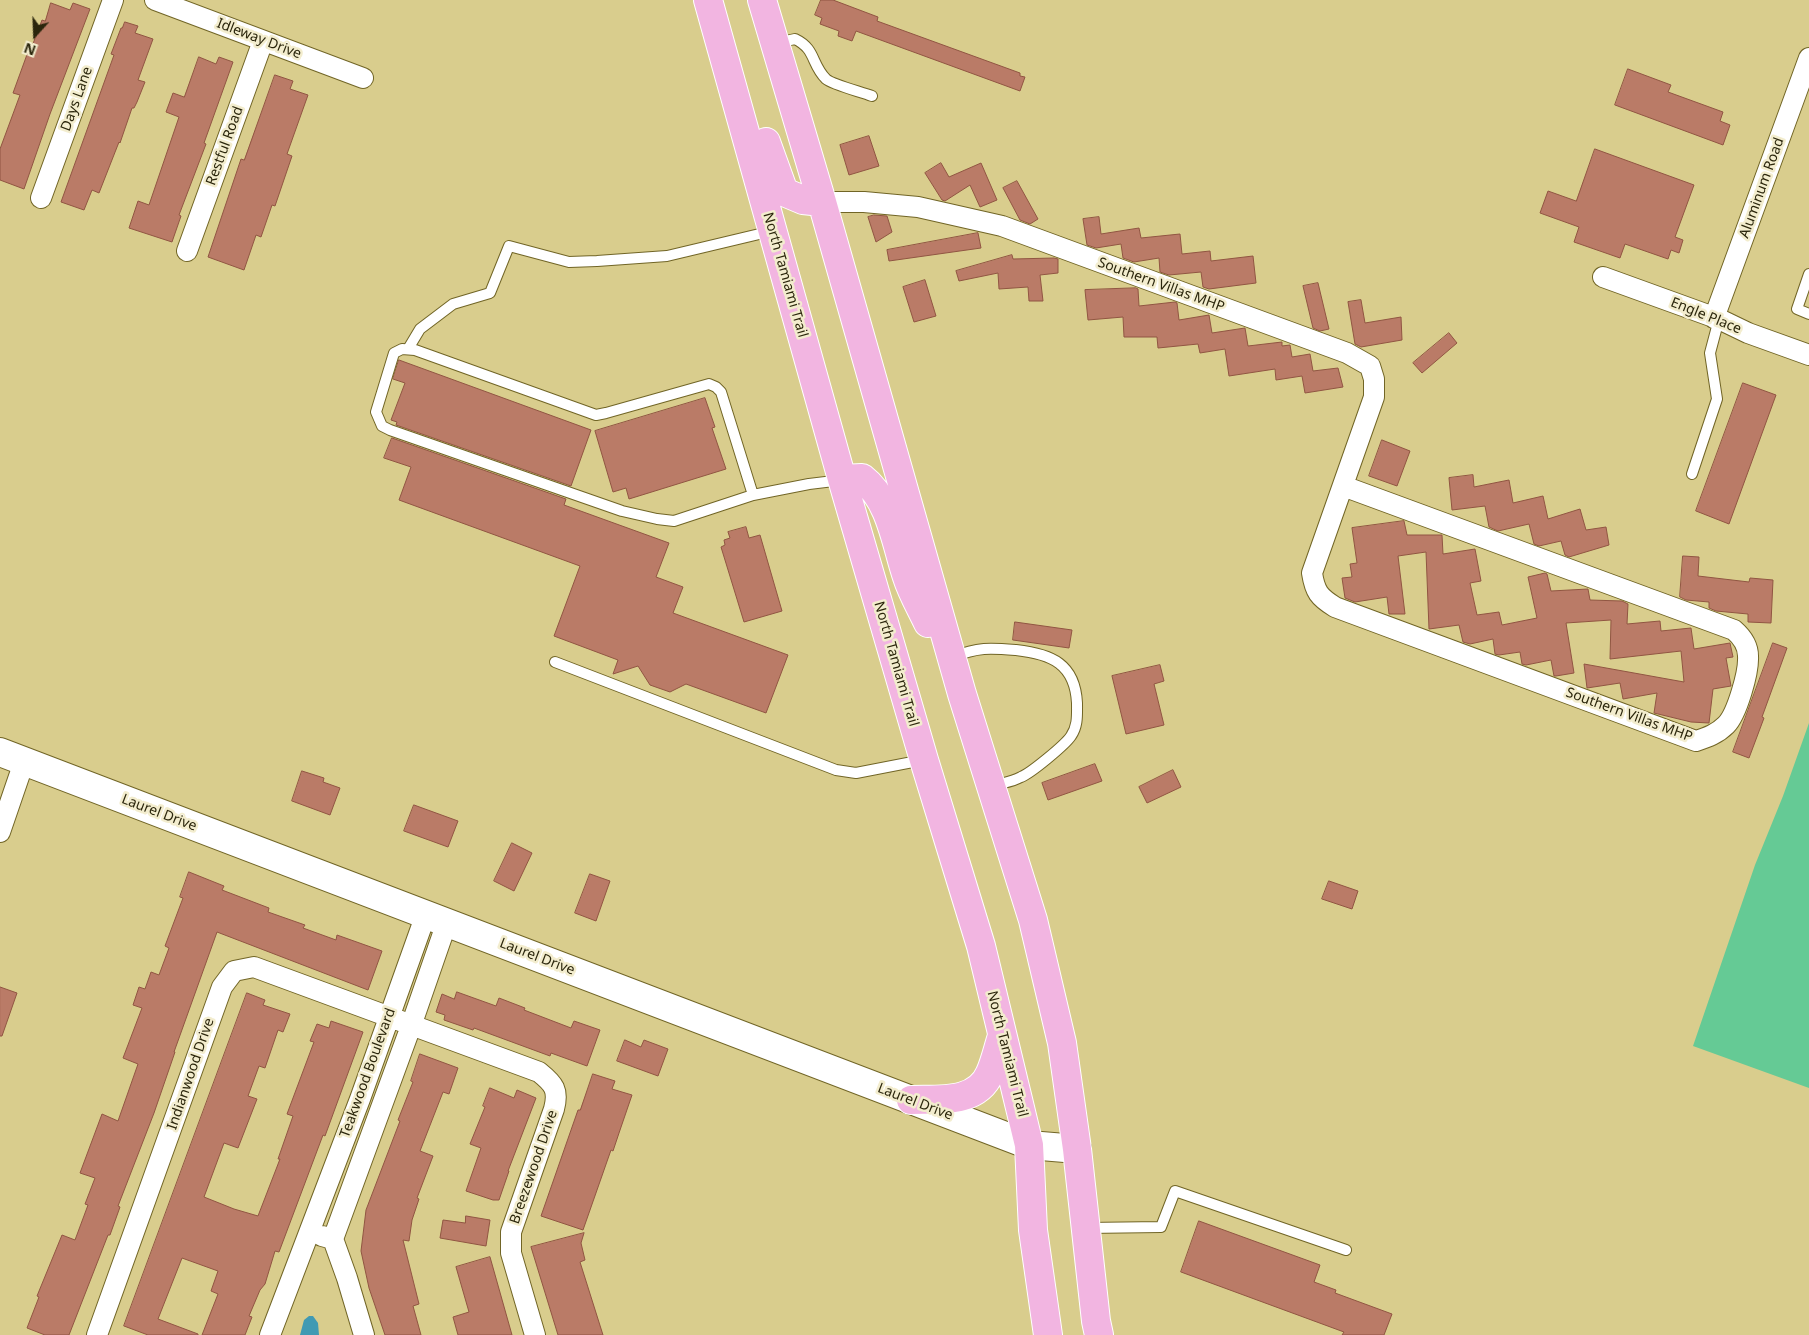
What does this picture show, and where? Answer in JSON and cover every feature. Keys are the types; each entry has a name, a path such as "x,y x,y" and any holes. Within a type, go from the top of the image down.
{"main road":[{"name":"North Tamiami Trail","path":"708,0 842,479 924,760 981,946 1029,1145 1034,1230 1048,1335"},
{"path":"762,0 822,202 949,659 962,694 1035,929 1062,1043 1099,1335"},
{"path":"718,37 744,75 775,171 784,192 796,198 822,202"},
{"path":"842,479 862,478 868,482 885,507 908,580 949,659"},
{"path":"911,1100 958,1098 974,1093 990,1075 1002,1036"}],"street":[{"name":"Days Lane","path":"41,198 113,0"},
{"name":"Idleway Drive","path":"155,0 363,78"},
{"name":"Restful Road","path":"187,251 263,41"},
{"name":"Aluminum Road","path":"1717,319 1809,58"},
{"name":"Southern Villas MHP","path":"822,202 864,202 918,207 1002,226 1347,353 1370,366 1374,379 1374,397 1342,486 1312,573 1314,587 1322,598 1335,607 1696,741 1714,736 1728,724 1739,704 1748,656 1744,638 1734,630 1342,486"},
{"name":"Engle Place","path":"1604,277 1809,355"},
{"path":"0,832 12,757"},
{"name":"Laurel Drive","path":"12,757 1029,1145 1076,1150"},
{"name":"Teakwood Boulevard","path":"270,1335 360,1100 389,1017 436,918"},
{"name":"Teakwood Boulevard","path":"333,1239 411,1026 436,918"},
{"name":"Indianwood Drive","path":"97,1335 222,987 234,970 254,967 389,1017"},
{"name":"Breezewood Drive","path":"389,1017 539,1072 552,1082 557,1097 554,1109 511,1232 511,1253 535,1335"},
{"path":"309,1232 333,1239 364,1335"}],"lane":[{"path":"775,44 795,39 804,43 818,68 828,80 872,96"},
{"path":"408,349 420,329 453,304 490,293 509,246 569,262 597,261 667,256 773,230"},
{"path":"1809,274 1797,309 1809,314"},
{"path":"1692,474 1717,399 1710,353 1717,319"},
{"path":"752,495 721,392 709,384 596,415 439,358 408,349 394,353 376,412 382,426 622,511 674,521 752,495 842,479"},
{"path":"949,659 972,650 991,648 1025,651 1051,657 1062,664 1070,675 1076,692 1076,725 1071,737 1022,777 991,787"},
{"path":"555,662 836,770 856,773 924,760"},
{"path":"1085,1228 1161,1227 1175,1191 1346,1250"}],"green space":[{"path":"1809,723 1809,1088 1693,1046 1755,865 1783,796"}],"water":[{"path":"309,1316 313,1316 318,1323 319,1335 300,1335 304,1320"}],"building":[{"path":"821,0 833,0 878,17 877,21 1020,73 1020,76 1025,77 1020,91 856,31 852,41 838,36 839,31 820,24 822,18 815,15"},
{"path":"51,3 70,10 73,3 90,9 24,189 0,180 0,149 20,95 13,93 29,49 31,49 42,20 45,21"},
{"path":"125,22 138,26 135,33 153,39 138,80 145,82 134,108 132,108 99,193 92,190 84,210 61,202 114,55 111,54"},
{"path":"199,57 216,64 219,57 233,62 204,143 206,144 179,215 181,216 172,242 129,228 138,201 149,205 179,117 166,112 173,93 184,97"},
{"path":"1628,69 1671,85 1668,92 1723,112 1720,121 1730,125 1723,145 1615,105"},
{"path":"275,75 293,81 290,89 308,95 287,154 292,156 275,206 272,205 261,237 256,235 244,270 208,257 241,159 244,160"},
{"path":"869,136 879,166 849,175 840,145"},
{"path":"1595,149 1694,185 1675,237 1683,240 1679,253 1671,250 1668,259 1625,244 1620,258 1574,242 1579,227 1540,213 1548,191 1576,201"},
{"path":"941,163 949,177 981,163 997,200 980,207 970,185 945,201 942,200 925,173"},
{"path":"1017,181 1038,219 1030,224 1020,220 1003,188"},
{"path":"874,215 887,216 892,232 876,242 868,217"},
{"path":"1099,217 1101,234 1139,228 1141,238 1180,234 1182,254 1210,251 1211,261 1253,256 1256,283 1209,289 1203,287 1201,272 1169,275 1160,272 1159,258 1134,262 1123,258 1121,244 1096,248 1087,245 1083,219"},
{"path":"978,233 981,248 889,261 887,250"},
{"path":"1012,255 1013,259 1058,259 1058,273 1040,275 1043,301 1029,301 1028,287 999,289 998,273 959,281 956,271"},
{"path":"925,280 936,316 914,322 903,287"},
{"path":"1318,283 1329,329 1320,331 1313,328 1303,286"},
{"path":"1138,289 1139,306 1175,302 1177,303 1179,320 1209,315 1212,333 1245,328 1248,346 1282,342 1282,346 1290,345 1292,357 1310,354 1313,371 1338,368 1343,387 1305,393 1302,376 1276,380 1275,369 1229,376 1225,349 1200,353 1198,344 1158,348 1157,337 1124,337 1123,317 1088,320 1085,290"},
{"path":"1361,300 1365,323 1401,317 1402,340 1361,347 1355,344 1348,302"},
{"path":"1449,333 1457,343 1422,373 1413,363"},
{"path":"399,360 591,430 571,486 396,425 397,422 391,420 405,383 393,379"},
{"path":"1743,383 1776,395 1729,524 1696,511"},
{"path":"705,398 715,427 712,428 726,469 629,499 626,488 613,492 595,431"},
{"path":"392,438 566,499 564,505 669,543 656,577 683,587 673,613 788,655 766,713 686,684 670,692 650,685 638,666 613,674 618,660 554,636 580,566 399,500 411,467 384,458"},
{"path":"1382,440 1410,451 1397,486 1369,476"},
{"path":"1473,475 1474,487 1509,480 1513,503 1543,496 1548,519 1580,509 1586,530 1606,527 1609,545 1569,557 1565,555 1561,541 1539,546 1534,544 1529,524 1498,531 1489,527 1485,506 1452,510 1449,478"},
{"path":"1404,521 1407,535 1442,535 1443,554 1475,549 1481,581 1470,583 1477,615 1499,612 1502,625 1537,618 1528,577 1545,573 1547,574 1551,591 1588,589 1590,600 1622,601 1628,604 1627,624 1660,621 1661,631 1691,628 1694,649 1730,643 1733,657 1726,658 1731,686 1713,689 1709,723 1691,722 1654,713 1657,693 1623,699 1620,683 1587,688 1584,664 1684,682 1681,651 1610,659 1611,620 1566,623 1574,673 1556,676 1554,676 1551,660 1526,665 1522,664 1520,652 1495,654 1493,639 1470,644 1463,642 1459,625 1429,629 1426,552 1398,556 1405,614 1389,614 1387,597 1355,602 1345,598 1342,578 1352,577 1350,564 1357,563 1352,528"},
{"path":"746,527 749,538 760,535 782,611 744,622 721,547 725,545 724,540 730,538 728,532"},
{"path":"1683,556 1699,557 1698,576 1749,582 1750,578 1773,580 1771,623 1748,622 1748,614 1716,611 1709,608 1709,602 1686,600 1680,597"},
{"path":"1015,622 1072,630 1069,648 1013,640"},
{"path":"1773,643 1787,648 1749,758 1733,752"},
{"path":"1160,665 1164,681 1154,684 1164,725 1126,734 1112,676"},
{"path":"1095,764 1102,781 1048,800 1042,783"},
{"path":"1173,770 1181,787 1147,803 1139,787"},
{"path":"302,771 324,778 323,782 340,788 330,815 292,801"},
{"path":"414,805 458,821 448,847 404,831"},
{"path":"512,843 532,853 514,891 494,881"},
{"path":"189,872 224,886 222,890 269,908 268,912 305,925 303,928 336,940 337,935 382,951 368,990 217,932 154,1113 118,1206 120,1207 110,1235 108,1235 69,1335 45,1335 27,1328 39,1297 37,1296 62,1235 75,1240 88,1205 85,1204 95,1178 80,1173 102,1114 118,1121 138,1064 123,1058 142,1008 133,1005 139,987 145,989 151,972 159,975 169,948 165,946 183,898 180,897"},
{"path":"590,874 610,881 596,921 575,913"},
{"path":"1329,881 1358,891 1352,909 1322,899"},
{"path":"0,987 17,993 2,1036 0,1036"},
{"path":"457,992 496,1006 499,998 571,1028 574,1021 600,1030 587,1066 551,1053 550,1056 474,1028 473,1030 444,1020 445,1015 436,1012 442,994 454,999"},
{"path":"247,993 265,1000 263,1005 290,1014 283,1032 278,1030 265,1068 259,1066 248,1096 257,1099 238,1148 224,1143 204,1197 234,1209 258,1216 280,1159 278,1159 293,1116 287,1114 314,1042 310,1041 317,1024 329,1028 331,1021 363,1032 325,1136 323,1135 279,1252 275,1251 265,1284 260,1290 249,1316 252,1317 245,1335 202,1335 218,1294 211,1291 218,1271 182,1258 158,1319 198,1335 148,1335 124,1326"},
{"path":"625,1040 641,1047 644,1040 668,1049 658,1076 617,1061"},
{"path":"420,1054 458,1068 449,1094 443,1092 420,1151 433,1156 417,1198 419,1199 412,1220 409,1241 403,1240 419,1304 413,1306 421,1335 385,1335 369,1288 361,1251 366,1210 400,1121 398,1120 413,1082 411,1081"},
{"path":"593,1074 615,1081 612,1089 632,1095 583,1230 541,1216 578,1110 580,1110"},
{"path":"490,1088 514,1098 517,1090 536,1098 499,1200 493,1200 466,1191 481,1148 470,1144 485,1107 483,1106"},
{"path":"466,1216 490,1220 486,1246 440,1238 443,1220 465,1223"},
{"path":"1199,1221 1320,1265 1314,1282 1336,1290 1335,1293 1392,1314 1384,1335 1342,1335 1344,1332 1181,1272"},
{"path":"584,1233 581,1243 585,1260 580,1262 603,1335 558,1335 531,1247"},
{"path":"490,1257 512,1335 458,1335 453,1317 469,1312 456,1267"}]}
